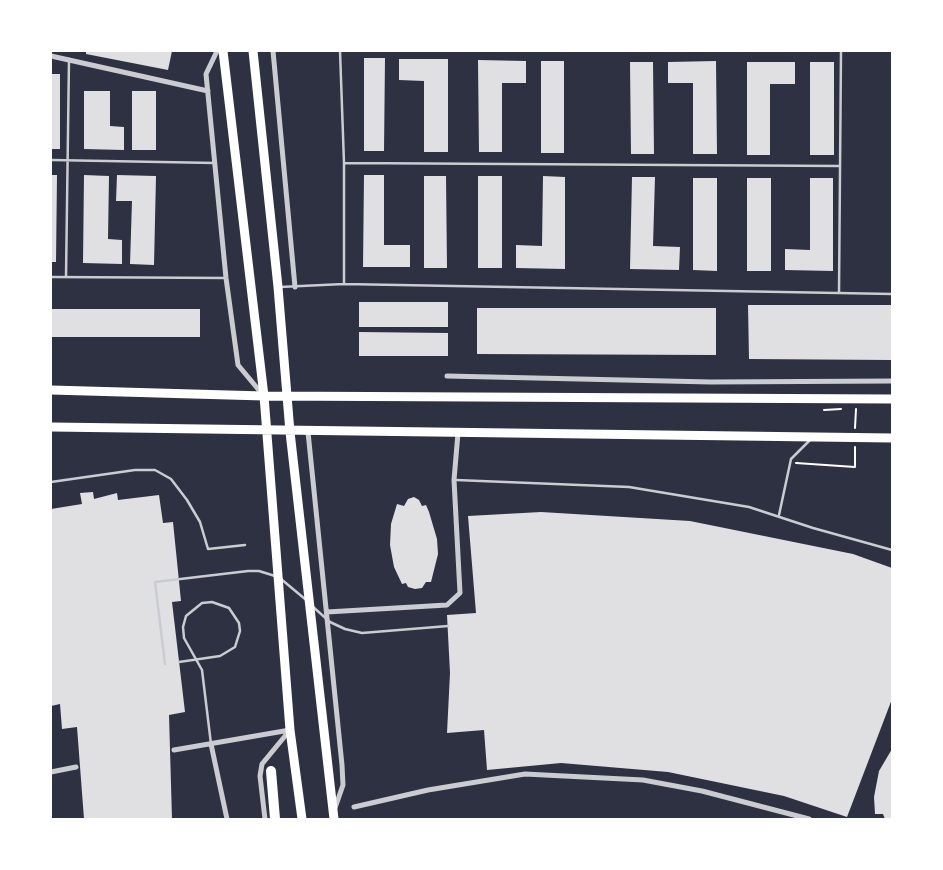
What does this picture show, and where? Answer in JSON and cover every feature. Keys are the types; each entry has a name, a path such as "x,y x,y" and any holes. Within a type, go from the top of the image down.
{"highway":[{"path":"271,771 275,819"}],"main road":[{"path":"223,51 264,396 290,730 302,819"},
{"path":"253,51 290,432 333,817"},
{"path":"51,390 264,396 892,399"},
{"path":"51,427 265,432 892,438"}],"street":[{"path":"217,51 206,74 226,278 238,365 264,396"},
{"path":"273,51 295,286"},
{"path":"51,56 208,91"},
{"path":"447,376 711,382 892,381"},
{"path":"309,432 343,775 343,785 333,817"},
{"path":"327,612 447,604 460,593 454,480 458,433"},
{"path":"174,750 290,730"},
{"path":"265,819 261,764 290,730"},
{"path":"211,744 227,819"},
{"path":"51,772 76,767"},
{"path":"354,807 428,790 525,774 643,780 702,791 809,819"}],"lane":[{"path":"340,51 344,284"},
{"path":"839,293 841,51"},
{"path":"66,277 69,59"},
{"path":"51,160 216,163"},
{"path":"344,163 840,166"},
{"path":"51,277 226,278"},
{"path":"278,287 344,284 892,294"},
{"path":"779,516 791,459 813,437"},
{"path":"51,482 135,470 155,470 171,479 187,500 200,522 208,549 245,545"},
{"path":"454,480 629,487 749,507 892,550"},
{"path":"165,664 155,582 259,571 283,579 330,622 345,629 362,633 448,626"},
{"path":"179,662 220,656 235,647 240,631 235,615 221,604 202,603 186,616 183,627 184,638 202,670 211,744"}],"path":[{"path":"855,431 856,409"},
{"path":"790,463 855,467 855,443"}],"building":[{"path":"86,51 172,51 168,70 86,54"},
{"path":"364,58 385,58 384,151 364,151"},
{"path":"399,59 448,59 448,152 424,152 424,81 399,80"},
{"path":"478,60 526,61 526,83 502,83 502,152 479,152"},
{"path":"541,61 564,61 564,153 541,153"},
{"path":"716,61 717,154 693,154 693,83 668,83 668,62"},
{"path":"630,62 653,62 654,154 631,154"},
{"path":"747,62 795,62 795,84 770,84 770,155 747,155"},
{"path":"810,62 834,62 834,155 810,155"},
{"path":"51,74 60,74 60,149 51,149"},
{"path":"84,91 110,91 110,126 124,127 124,150 84,149"},
{"path":"132,91 156,91 156,150 132,150"},
{"path":"51,175 57,175 56,262 51,262"},
{"path":"84,175 109,176 108,239 122,240 122,264 83,263"},
{"path":"117,175 156,176 154,265 130,264 132,201 116,201"},
{"path":"364,175 384,175 384,245 410,245 410,267 363,267"},
{"path":"424,176 446,176 447,268 424,268"},
{"path":"478,176 502,176 502,268 478,268"},
{"path":"543,176 565,177 565,269 516,268 516,245 542,246"},
{"path":"632,177 655,177 653,246 680,247 679,270 630,269"},
{"path":"693,178 717,178 717,271 693,270"},
{"path":"747,178 771,178 771,271 747,271"},
{"path":"810,178 833,178 833,271 785,270 785,249 810,250"},
{"path":"359,302 448,302 448,327 359,327"},
{"path":"748,305 892,305 892,360 749,359"},
{"path":"477,308 716,308 716,355 477,354"},
{"path":"51,309 200,309 200,337 51,337"},
{"path":"359,332 448,333 448,356 359,356"},
{"path":"93,492 94,499 117,493 118,500 159,495 163,523 173,522 181,601 172,602 185,712 169,715 172,819 84,819 77,727 62,729 60,704 51,706 51,509 82,504 80,493"},
{"path":"414,497 422,506 426,505 429,512 437,539 438,554 431,582 415,589 408,587 406,583 402,584 394,567 390,545 391,524 397,504 404,506 408,499"},
{"path":"541,512 690,521 853,554 892,568 892,699 847,817 784,796 668,772 561,763 487,770 484,730 447,733 450,673 447,615 476,613 468,516"},
{"path":"892,749 892,819 885,819 883,814 875,814 874,797 879,771"}]}
